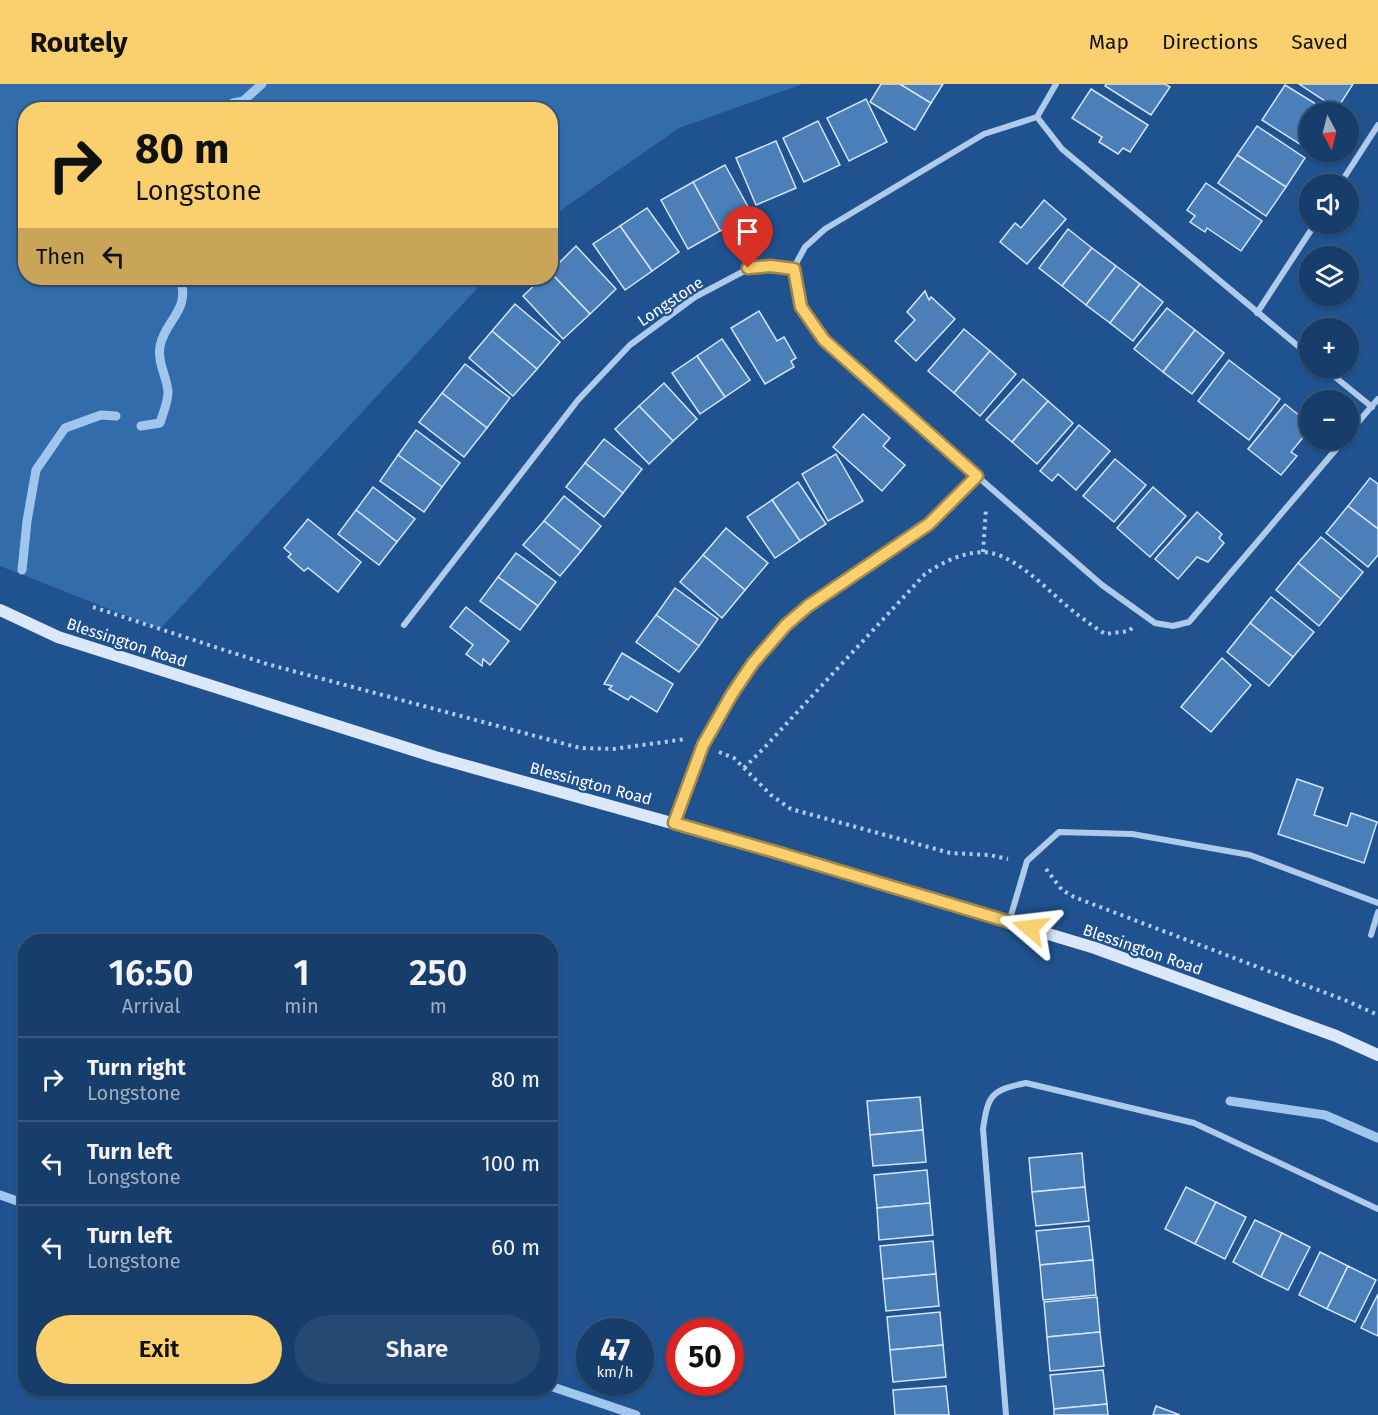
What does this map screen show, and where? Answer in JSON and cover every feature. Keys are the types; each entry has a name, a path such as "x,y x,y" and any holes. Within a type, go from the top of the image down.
{"main road":[{"name":"Blessington Road","path":"0,610 58,637 400,746 779,853 1095,948 1336,1036 1378,1055"}],"street":[{"path":"1056,84 1037,117 984,134 825,229 805,247 794,269 801,307 824,340 1102,585 1155,623 1173,626 1189,622 1335,450"},
{"path":"1037,117 1062,149 1299,347"},
{"path":"1346,174 1378,125"},
{"path":"1257,313 1308,234"},
{"name":"Longstone","path":"404,625 578,400 630,345 695,297 748,268 771,266 794,269"},
{"path":"1336,378 1372,407"},
{"path":"1359,422 1378,399"},
{"path":"674,823 703,745 753,663 786,625 808,606 929,524 977,476"},
{"path":"1009,922 1027,861 1059,832 1132,834 1250,855 1378,903"},
{"path":"1371,935 1378,912"},
{"path":"1006,1415 983,1129 987,1104 1002,1088 1026,1083 1194,1123 1378,1209"}],"path":[{"path":"983,552 987,485"},
{"path":"744,768 925,574 943,562 976,552 993,553 1017,565 1079,616 1105,634 1130,631 1145,615"},
{"path":"93,607 267,664 579,748 613,749 685,738 692,741"},
{"path":"715,751 734,759 771,795 791,808 950,853 989,855 1012,860"},
{"path":"1045,869 1062,890 1074,897 1347,1001 1378,1015"}],"shaded area":[{"path":"0,84 803,84 679,128 558,212 558,102 18,102 18,285 480,285 160,629 0,566"}],"building":[{"path":"881,84 900,84 931,103 915,130 870,102"},
{"path":"900,84 943,84 931,103"},
{"path":"1106,84 1165,84 1170,87 1151,115 1105,86"},
{"path":"1299,84 1353,84 1341,102 1326,102"},
{"path":"1285,85 1313,102 1299,102 1299,144 1262,120"},
{"path":"1091,89 1148,125 1130,152 1123,148 1118,154 1099,142 1102,137 1072,118"},
{"path":"866,99 887,142 849,161 827,118"},
{"path":"818,121 840,165 804,182 783,138"},
{"path":"1257,126 1299,154 1299,162 1302,162 1286,187 1237,155"},
{"path":"776,141 796,188 756,205 736,158"},
{"path":"1237,155 1286,187 1266,216 1218,183"},
{"path":"725,165 752,214 720,231 693,182"},
{"path":"693,182 720,231 688,249 661,200"},
{"path":"1206,183 1262,221 1241,251 1207,228 1205,232 1190,222 1195,216 1187,210"},
{"path":"1044,200 1066,219 1027,264 1000,242 1015,223 1021,228"},
{"path":"647,208 679,252 652,271 620,226"},
{"path":"620,226 652,271 625,290 593,244"},
{"path":"1068,229 1092,248 1062,286 1039,268"},
{"path":"576,246 616,289 590,314 558,280 558,264"},
{"path":"1092,248 1116,266 1086,305 1062,286"},
{"path":"1116,266 1140,284 1110,323 1086,305"},
{"path":"558,280 590,314 563,339 523,296 535,285 558,285"},
{"path":"1140,284 1163,302 1133,341 1110,323"},
{"path":"925,291 929,300 931,297 955,319 916,361 895,341 915,320 907,312"},
{"path":"515,304 560,342 537,369 492,331"},
{"path":"1167,308 1195,330 1163,372 1134,349"},
{"path":"759,311 777,341 784,337 796,358 791,361 794,367 765,384 731,328"},
{"path":"964,329 990,351 954,393 928,371"},
{"path":"1195,330 1224,353 1192,394 1163,372"},
{"path":"492,331 537,369 513,396 469,358"},
{"path":"722,339 750,380 725,397 697,356"},
{"path":"990,351 1016,374 980,416 954,393"},
{"path":"697,356 725,397 700,414 672,373"},
{"path":"1229,360 1280,399 1249,440 1198,401"},
{"path":"465,364 510,398 487,428 442,393"},
{"path":"1023,379 1048,401 1012,442 986,420"},
{"path":"664,383 697,419 673,441 639,406"},
{"path":"442,393 487,428 464,457 419,422"},
{"path":"1048,401 1073,423 1037,464 1012,442"},
{"path":"1285,404 1299,415 1299,442 1291,452 1297,456 1281,475 1248,449"},
{"path":"639,406 673,441 649,464 615,429"},
{"path":"863,414 890,438 883,446 905,465 882,491 833,447"},
{"path":"1079,425 1110,451 1076,490 1058,474 1052,481 1040,471"},
{"path":"416,430 460,463 442,487 398,455"},
{"path":"604,439 642,469 623,493 585,463"},
{"path":"836,454 863,501 828,521 802,474"},
{"path":"398,455 442,487 424,512 380,481"},
{"path":"1115,459 1146,485 1114,522 1083,496"},
{"path":"585,463 623,493 604,517 566,487"},
{"path":"1370,478 1378,484 1378,529 1348,506"},
{"path":"798,482 826,524 800,541 772,500"},
{"path":"373,487 415,519 397,542 356,510"},
{"path":"1153,487 1186,516 1150,557 1117,528"},
{"path":"564,496 601,526 581,551 544,521"},
{"path":"772,500 800,541 775,558 747,517"},
{"path":"1348,506 1378,529 1378,555 1368,567 1326,533"},
{"path":"356,510 397,542 379,565 338,534"},
{"path":"1197,512 1222,534 1219,538 1224,543 1208,562 1197,557 1178,579 1155,559"},
{"path":"308,519 361,562 338,592 308,568 304,571 288,557 291,554 284,548"},
{"path":"544,521 581,551 560,576 523,545"},
{"path":"726,528 768,563 745,590 703,555"},
{"path":"1321,537 1363,572 1341,599 1298,563"},
{"path":"516,553 556,582 538,606 498,577"},
{"path":"703,555 745,590 722,618 680,582"},
{"path":"1298,563 1341,599 1319,626 1276,590"},
{"path":"498,577 538,606 520,630 480,601"},
{"path":"675,588 718,619 699,646 656,615"},
{"path":"1271,597 1314,632 1293,657 1250,623"},
{"path":"466,607 509,641 490,665 483,659 482,666 466,654 473,645 450,627"},
{"path":"656,615 699,646 679,672 636,642"},
{"path":"1250,623 1293,657 1269,686 1227,652"},
{"path":"622,653 673,684 657,712 631,696 628,700 609,689 612,686 604,684"},
{"path":"1222,658 1251,685 1211,732 1181,707"},
{"path":"1297,779 1323,788 1314,815 1347,826 1351,813 1377,822 1364,863 1278,834"},
{"path":"920,1097 923,1130 870,1135 867,1101"},
{"path":"923,1130 926,1162 873,1166 870,1135"},
{"path":"1082,1153 1085,1187 1032,1192 1029,1158"},
{"path":"927,1170 930,1203 877,1208 874,1175"},
{"path":"1085,1187 1089,1221 1036,1226 1032,1192"},
{"path":"1186,1187 1216,1202 1195,1244 1165,1229"},
{"path":"1216,1202 1246,1217 1225,1259 1195,1244"},
{"path":"930,1203 933,1235 879,1240 877,1208"},
{"path":"1255,1220 1282,1233 1261,1277 1233,1262"},
{"path":"1089,1226 1093,1260 1040,1265 1036,1231"},
{"path":"1282,1233 1310,1247 1288,1290 1261,1277"},
{"path":"933,1241 936,1274 883,1279 880,1246"},
{"path":"1320,1252 1348,1266 1327,1309 1299,1295"},
{"path":"1093,1260 1096,1295 1043,1300 1040,1265"},
{"path":"1348,1266 1376,1280 1355,1322 1327,1309"},
{"path":"936,1274 939,1306 886,1311 883,1279"},
{"path":"1378,1294 1378,1336 1361,1328"},
{"path":"1097,1297 1100,1332 1047,1337 1044,1302"},
{"path":"940,1312 943,1345 890,1350 887,1317"},
{"path":"1100,1332 1104,1366 1050,1371 1047,1337"},
{"path":"943,1345 946,1377 893,1382 890,1350"},
{"path":"1103,1370 1107,1404 1054,1409 1050,1375"},
{"path":"946,1386 949,1415 895,1415 893,1390"},
{"path":"1107,1404 1108,1415 1054,1415 1054,1409"},
{"path":"1156,1406 1180,1415 1153,1415"}],"waterway":[{"path":"238,102 243,101 262,84"},
{"path":"141,426 160,423 166,404 168,392 159,352 163,336 180,307 182,285"},
{"path":"22,570 27,521 36,470 65,428 101,415 116,416"},
{"path":"1230,1101 1325,1115 1378,1138"},
{"path":"0,1195 18,1201"},
{"path":"558,1389 636,1415"}],"route":[{"path":"748,268 771,266 794,269 801,307 824,340 977,476 929,524 899,546 850,576 786,625 753,663 703,745 674,823 1030,928"}]}
